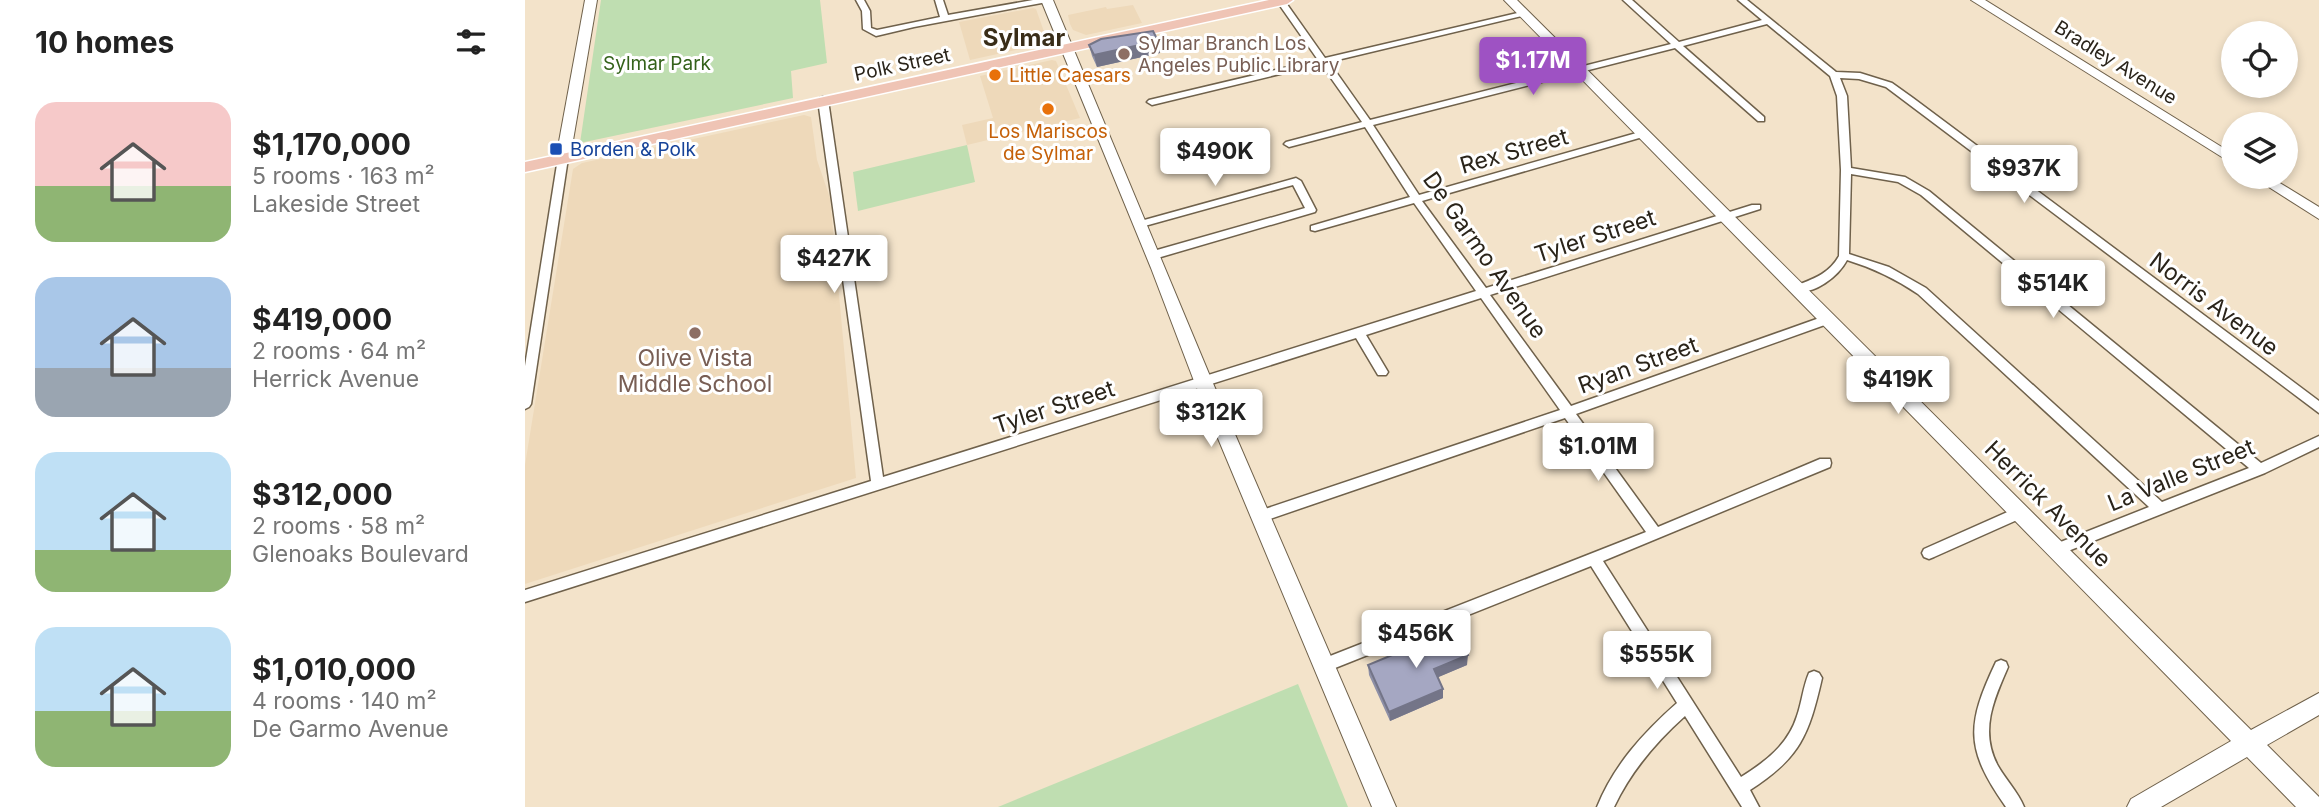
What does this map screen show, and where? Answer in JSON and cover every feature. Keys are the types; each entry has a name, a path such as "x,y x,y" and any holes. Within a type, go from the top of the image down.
{"main road":[{"name":"Polk Street","path":"525,167 1283,0"}],"street":[{"path":"525,404 531,335 591,0"},
{"path":"860,0 866,11 867,29 876,33 1047,0 1154,255 1203,382 1384,807"},
{"path":"939,0 945,19"},
{"name":"De Garmo Avenue","path":"1283,0 1416,199 1655,534"},
{"path":"1627,0 1761,119"},
{"path":"1742,0 1834,75 1842,96 1846,170 1844,256 1837,269 1822,280 1799,289"},
{"name":"Bradley Avenue","path":"1976,0 2221,152"},
{"path":"1152,102 1324,60 1516,6"},
{"name":"Herrick Avenue","path":"1516,6 2312,807"},
{"path":"1289,144 1769,21"},
{"name":"Norris Avenue","path":"1834,75 1860,76 1889,85 2319,408"},
{"path":"823,100 878,485"},
{"name":"Rex Street","path":"1315,228 1643,134"},
{"path":"1846,170 1901,179 1925,193 2260,469"},
{"path":"1141,224 1296,181 1311,210 1154,255"},
{"path":"2279,189 2319,214"},
{"name":"Tyler Street","path":"525,596 1756,207"},
{"path":"1844,256 1874,263 1900,275 1922,291 2159,508"},
{"name":"Ryan Street","path":"1261,516 1568,412 1829,319"},
{"path":"1359,332 1382,372"},
{"name":"La Valle Street","path":"2058,549 2260,469 2319,441"},
{"path":"1325,665 1655,534 1825,463"},
{"path":"1929,553 2021,512"},
{"path":"1593,557 1751,807"},
{"path":"2001,667 1988,694 1979,723 1982,747 1996,780 2015,807"},
{"path":"1739,788 1772,768 1798,739 1814,678"},
{"path":"2139,807 2319,702"},
{"path":"1605,807 1619,774 1641,748 1687,704"}],"shaded area":[{"path":"1133,5 1142,23 1086,35 1073,30 1070,24 1068,15 1106,7"},
{"path":"1036,9 1048,43 970,60 959,22"},
{"path":"1056,61 1080,118 967,145 962,125 993,118 980,76"},
{"name":"Olive Vista Middle School","path":"804,115 811,117 817,160 830,198 856,478 525,584 525,465 573,169 582,163"}],"green space":[{"name":"Sylmar Park","path":"601,0 820,0 827,63 791,71 793,98 580,143"},
{"path":"967,145 975,182 858,211 853,172"},
{"path":"1298,684 1348,807 998,807"}],"building":[{"path":"1153,31 1158,41 1094,55 1089,45 1101,39"},
{"path":"1455,629 1468,655 1434,669 1443,689 1389,712 1368,665"}],"place":[{"name":"Sylmar Branch Los Angeles Public Library","path":"1124,54"},
{"name":"Little Caesars","path":"995,75"},
{"name":"Los Mariscos de Sylmar","path":"1048,109"},
{"name":"Borden & Polk","path":"556,149"},
{"name":"Olive Vista Middle School","path":"695,333"}],"district":[{"name":"Sylmar","path":"1024,38"}]}
